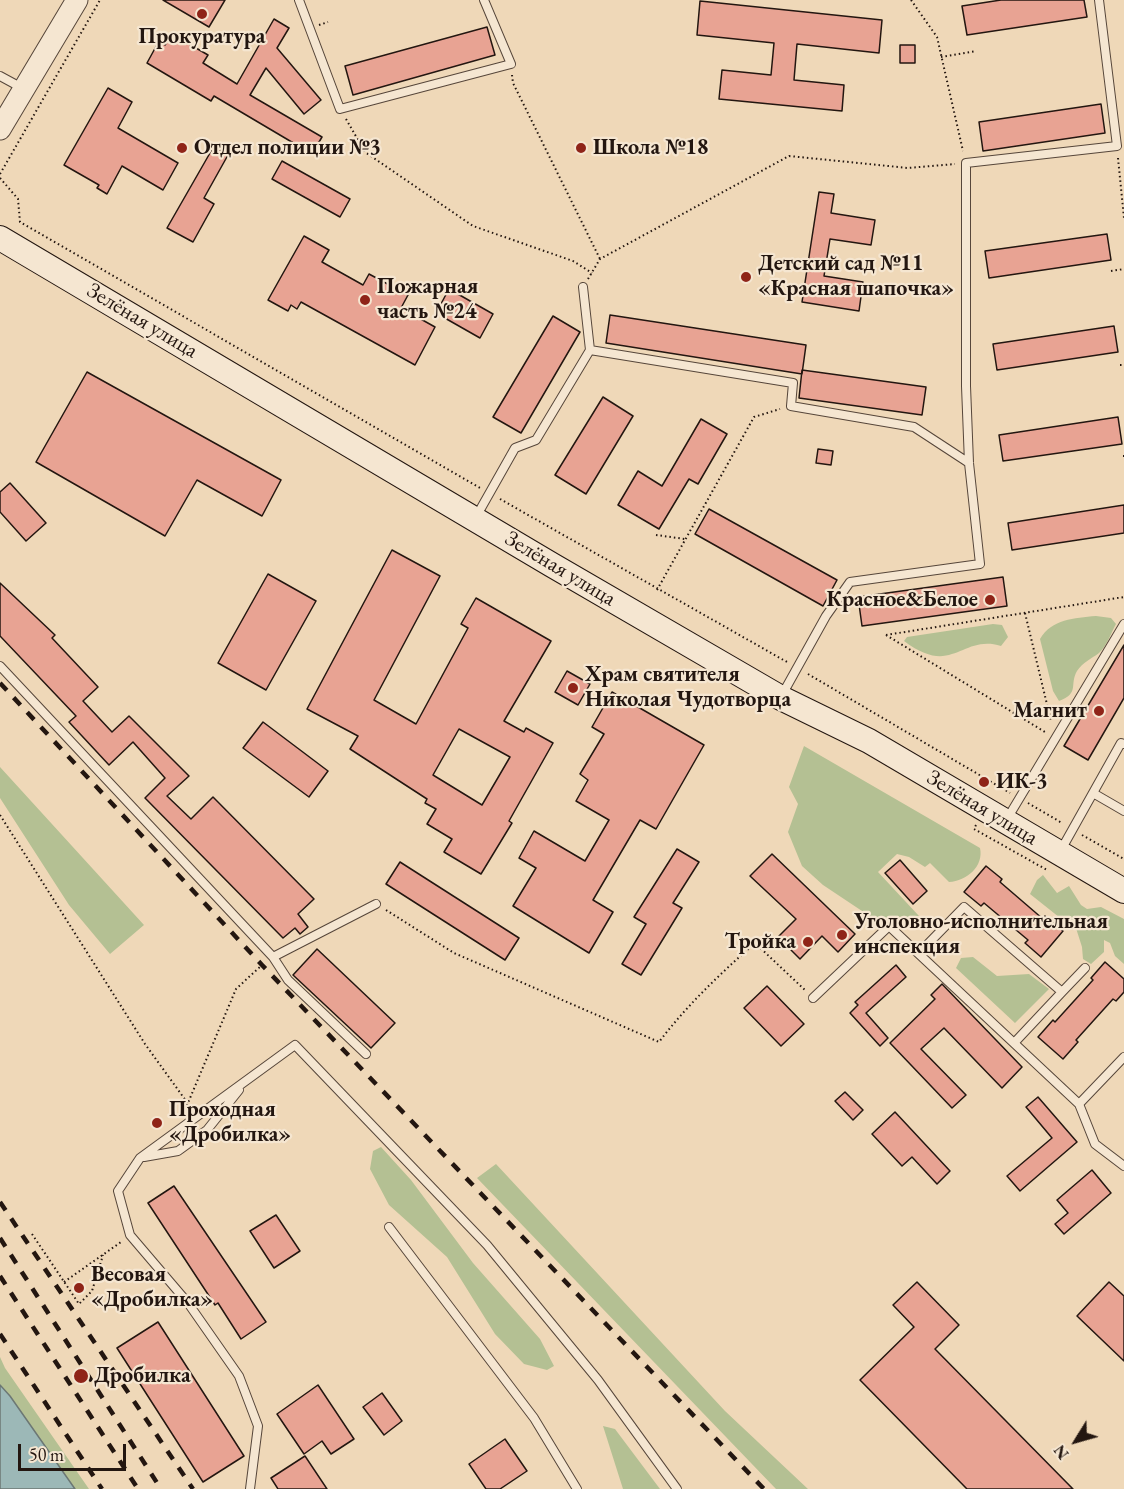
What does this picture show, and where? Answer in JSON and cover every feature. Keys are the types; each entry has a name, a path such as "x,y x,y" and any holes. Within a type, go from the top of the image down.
{"main road":[{"name":"Зелёная улица","path":"0,238 781,698 869,741 1124,891"}],"street":[{"path":"0,129 77,0"}],"lane":[{"path":"299,0 340,109 511,64 484,0"},
{"path":"781,698 826,616 850,582 980,564 969,463 966,164 1117,146 1099,0"},
{"path":"0,76 24,89"},
{"path":"475,519 515,448 537,440 590,350 583,287"},
{"path":"590,350 793,383 791,406 914,428 969,463"},
{"path":"1006,822 1124,624"},
{"path":"0,666 273,957 288,980 366,1054"},
{"path":"1059,853 1123,742"},
{"path":"1093,793 1124,811"},
{"path":"273,957 376,904"},
{"path":"919,953 964,907 1062,992"},
{"path":"813,998 889,926 1079,1104 1095,1144 1124,1166"},
{"path":"1015,1042 1085,968"},
{"path":"250,1489 258,1426 239,1376 188,1303 130,1235 118,1191 140,1158 295,1045 487,1245 598,1380 677,1489"},
{"path":"1079,1104 1124,1057"},
{"path":"140,1158 178,1151 207,1130 244,1082"},
{"path":"390,1227 534,1418 577,1489"}],"path":[{"path":"100,0 0,176 18,198 20,222 657,590 797,668 1124,859"},
{"path":"583,287 600,259 789,156 908,168 966,164 937,37 911,0"},
{"path":"941,57 976,51"},
{"path":"511,64 513,83 600,259"},
{"path":"340,109 365,152 473,226 573,261 592,273"},
{"path":"1117,146 1124,218"},
{"path":"1111,271 1124,269"},
{"path":"657,590 754,417 791,406"},
{"path":"656,534 685,539"},
{"path":"1056,739 886,635 1124,597"},
{"path":"1024,613 1056,739"},
{"path":"0,815 145,1044 189,1106 236,989 258,968"},
{"path":"376,904 454,953 659,1042 682,1011 707,985 755,943 813,998"},
{"path":"32,1234 79,1304 88,1298 103,1255"},
{"path":"64,1282 130,1235"}],"green space":[{"path":"1096,616 1111,618 1116,624 1102,650 1077,671 1070,695 1059,701 1053,691 1040,639 1057,623"},
{"path":"993,624 1002,625 1008,637 1001,646 976,645 946,656 934,656 904,641 907,637"},
{"path":"804,746 980,848 981,855 977,866 968,876 949,882 930,863 925,867 909,857 897,854 878,872 919,916 877,921 823,885 802,866 788,832 798,804 789,787"},
{"path":"0,767 144,925 110,954 69,905 0,798"},
{"path":"1043,875 1057,893 1069,886 1081,905 1087,909 1101,907 1124,919 1124,964 1115,956 1110,943 1104,940 1104,952 1091,964 1083,959 1075,925 1069,925 1030,894 1037,880"},
{"path":"973,957 997,976 1029,974 1049,989 1015,1023 956,968 961,958"},
{"path":"381,1147 411,1180 473,1263 540,1339 554,1366 547,1370 524,1364 495,1334 447,1257 389,1205 370,1169 373,1151"},
{"path":"496,1164 725,1411 808,1489 776,1489 477,1178"},
{"path":"0,1357 5,1368 89,1489 75,1489 0,1385"},
{"path":"603,1426 615,1429 660,1489 623,1489"}],"water":[{"path":"0,1385 10,1396 75,1489 0,1489"}],"building":[{"name":"Прокуратура","path":"163,0 225,0 209,27"},
{"path":"1001,0 1084,0 1087,17 967,35 962,6"},
{"path":"700,1 882,20 879,53 797,44 794,80 844,85 842,111 719,99 722,70 771,75 774,43 697,35"},
{"path":"274,19 289,28 277,48 321,100 304,114 266,68 250,95 322,137 312,154 214,96 211,101 147,63 159,41 165,45 172,34 208,55 203,63 237,84"},
{"path":"487,27 495,55 353,95 345,66"},
{"path":"900,45 915,45 915,63 900,63"},
{"path":"108,88 132,102 118,128 178,163 163,190 122,166 107,194 97,188 99,185 64,165"},
{"path":"1101,104 1105,133 983,151 979,122"},
{"path":"214,146 228,155 204,198 214,204 193,242 167,228"},
{"path":"282,161 350,199 340,217 272,179"},
{"path":"819,192 834,194 831,213 875,220 871,245 830,239 824,276 863,282 859,311 802,302"},
{"path":"1107,234 1111,260 989,278 985,251"},
{"path":"304,236 329,250 322,262 363,285 369,274 408,295 401,308 435,327 415,365 301,302 297,309 291,305 288,311 268,300"},
{"path":"449,289 493,314 480,338 436,313"},
{"path":"610,315 806,345 802,374 606,343"},
{"path":"553,316 580,332 521,433 493,417"},
{"path":"1114,326 1118,352 997,370 993,344"},
{"path":"802,370 926,387 922,415 799,398"},
{"path":"87,372 281,480 262,516 197,480 165,536 36,462"},
{"path":"603,397 633,416 586,494 555,475"},
{"path":"1118,417 1122,444 1003,461 999,435"},
{"path":"701,419 727,434 698,484 689,479 659,529 618,505 638,471 662,486"},
{"path":"818,449 833,451 831,465 816,463"},
{"path":"10,483 46,523 26,541 0,512 0,492"},
{"path":"1124,505 1124,533 1012,550 1008,523"},
{"path":"709,509 837,580 823,606 695,534"},
{"path":"392,550 440,576 374,700 416,724 468,628 461,624 476,598 551,641 504,721 524,732 526,728 553,743 509,821 512,823 481,874 444,852 452,839 427,824 436,809 425,803 427,799 350,749 358,736 307,709","holes":["459,729 510,757 482,805 433,775"]},
{"path":"268,574 316,601 266,690 218,663"},
{"path":"1003,577 1007,606 862,626 858,597"},
{"path":"0,583 55,635 52,638 98,687 83,701 112,732 129,716 189,776 167,796 191,819 213,797 314,899 298,914 308,927 300,934 295,928 283,938 145,798 165,778 133,742 109,765 69,722 76,716 0,636"},
{"path":"1124,645 1124,698 1088,760 1064,746"},
{"name":"Храм святителя Николая Чудотворца","path":"567,671 590,684 578,705 555,692"},
{"path":"612,692 704,745 656,829 640,820 593,900 613,912 589,953 513,906 536,868 519,858 534,831 585,861 609,820 576,801 588,780 580,774 604,734 592,727"},
{"path":"263,722 328,771 309,797 243,748"},
{"path":"677,849 699,862 673,903 682,908 641,975 622,964 646,924 634,917"},
{"path":"772,854 855,934 838,952 822,936 800,959 778,937 796,919 750,876"},
{"path":"900,860 927,891 913,904 885,873"},
{"path":"400,862 519,938 505,960 386,884"},
{"path":"986,866 1002,879 1000,882 1043,919 1045,916 1063,931 1041,957 1025,943 1028,940 984,903 981,906 964,892"},
{"path":"317,949 395,1023 371,1048 293,975"},
{"path":"1105,962 1124,979 1124,992 1116,1001 1113,999 1076,1040 1078,1042 1063,1059 1038,1037 1053,1020 1055,1022 1093,980 1091,978"},
{"path":"896,965 906,977 866,1013 888,1038 880,1046 850,1013 858,1005 855,1002"},
{"path":"942,984 1022,1067 1002,1088 944,1028 921,1049 966,1095 952,1108 890,1043 935,999 931,995"},
{"path":"767,986 804,1024 781,1046 744,1008"},
{"path":"845,1092 863,1110 853,1120 835,1101"},
{"path":"1038,1097 1077,1142 1020,1191 1007,1176 1052,1138 1026,1107"},
{"path":"895,1112 950,1171 937,1184 912,1157 902,1166 872,1134"},
{"path":"1092,1170 1111,1193 1064,1234 1055,1224 1068,1213 1057,1200"},
{"path":"174,1186 266,1322 241,1339 218,1303 215,1305 148,1203"},
{"path":"276,1215 300,1251 274,1268 250,1231"},
{"path":"917,1282 959,1325 935,1349 1073,1489 967,1489 860,1380 914,1327 893,1305"},
{"path":"1109,1282 1124,1296 1124,1361 1077,1316"},
{"path":"158,1322 244,1456 203,1482 117,1348"},
{"path":"318,1385 354,1439 331,1454 322,1441 304,1454 277,1414"},
{"path":"382,1393 402,1421 384,1435 363,1407"},
{"path":"505,1439 527,1471 500,1489 486,1489 469,1464"},
{"path":"305,1456 327,1489 278,1489 271,1478"}],"railway":[{"path":"0,683 262,965 764,1489"},
{"path":"0,1202 193,1489"},
{"path":"0,1238 161,1489"},
{"path":"0,1276 138,1489"},
{"path":"0,1334 102,1489"}],"place":[{"name":"Прокуратура","path":"202,14"},
{"name":"Отдел полиции №3","path":"182,148"},
{"name":"Школа №18","path":"581,148"},
{"name":"Детский сад №11 «Красная шапочка»","path":"746,277"},
{"name":"Пожарная часть №24","path":"365,300"},
{"name":"Красное&Белое","path":"990,600"},
{"name":"Храм святителя Николая Чудотворца","path":"573,688"},
{"name":"Магнит","path":"1099,711"},
{"name":"ИК-3","path":"984,782"},
{"name":"Уголовно-исполнительная инспекция","path":"842,935"},
{"name":"Тройка","path":"808,942"},
{"name":"Проходная «Дробилка»","path":"157,1123"},
{"name":"Весовая «Дробилка»","path":"79,1288"},
{"name":"Дробилка","path":"81,1376"}]}
